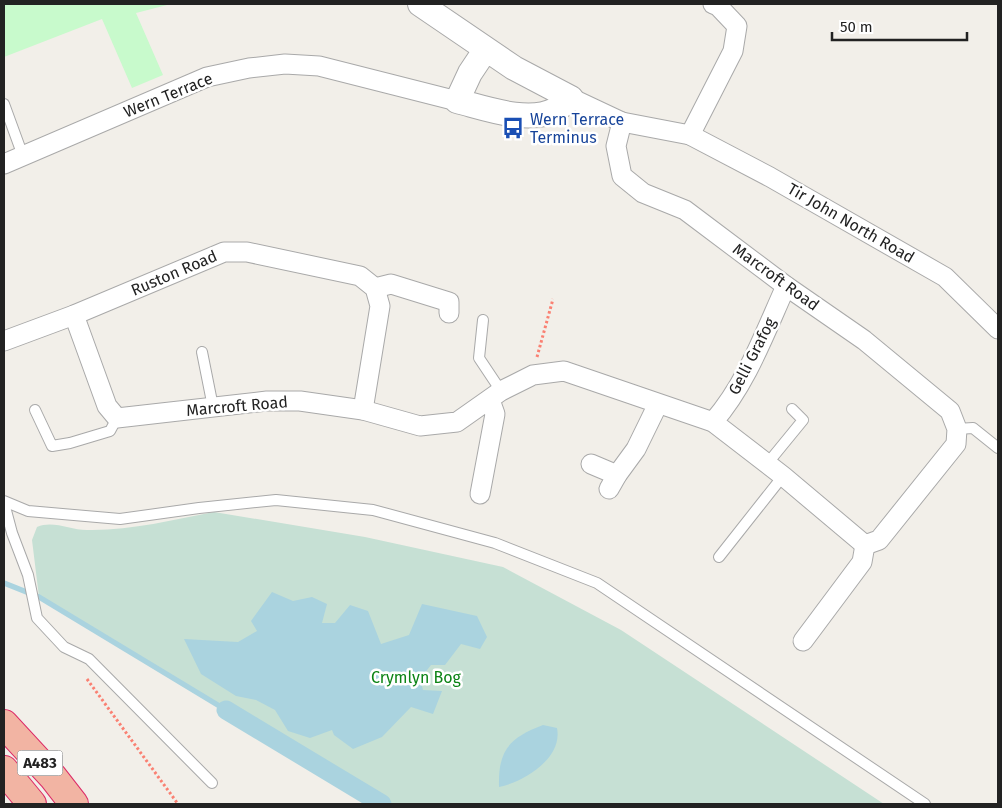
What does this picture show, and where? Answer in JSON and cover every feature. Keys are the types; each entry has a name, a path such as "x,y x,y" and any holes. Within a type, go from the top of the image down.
{"highway":[{"name":"A483","path":"4,724 53,777 74,804"},
{"name":"A483","path":"4,770 32,804"}],"street":[{"path":"420,4 514,68 571,98"},
{"path":"690,135 733,51 737,26 718,6 713,4"},
{"path":"457,101 470,73 486,49"},
{"name":"Wern Terrace","path":"4,164 207,77 248,68 285,64 319,66 506,114 544,114 557,110 571,98"},
{"name":"Tir John North Road","path":"571,98 622,122 690,135 770,177 945,277 983,312 998,329"},
{"name":"Marcroft Road","path":"622,122 616,146 622,176 644,193 685,210 786,286 864,340 950,411 957,429"},
{"name":"Ruston Road","path":"4,341 74,315 224,252 247,252 360,276 375,288"},
{"path":"363,410 380,306 375,288 391,284 450,302 449,313"},
{"name":"Gelli Grafog","path":"713,422 726,407 742,380 786,286"},
{"path":"74,315 107,406 117,418"},
{"name":"Marcroft Road","path":"117,418 267,401 300,401 363,410 420,426 457,422 495,396 533,375 564,371 713,422 783,476 865,545"},
{"path":"480,494 495,414 495,396"},
{"path":"591,464 613,482 636,449 658,404"},
{"path":"803,641 862,562 865,545 879,540 956,444 957,429"}],"lane":[{"path":"4,104 23,156"},
{"path":"483,320 479,358 495,396"},
{"path":"202,352 213,407"},
{"path":"34,410 52,446 70,443 110,431 117,418"},
{"path":"767,464 803,420 792,410"},
{"path":"957,429 973,428 998,448"},
{"path":"719,557 783,476"},
{"path":"4,502 28,511 120,519 276,500 373,510 496,542 597,583 925,804"},
{"path":"4,502 12,533 28,575 37,618 64,647 89,659 212,783"}],"path":[{"path":"533,375 553,299"},
{"path":"87,679 178,804"}],"green space":[{"path":"4,4 171,4 136,13 163,75 132,88 102,19 4,57"},
{"name":"Crymlyn Bog","path":"214,512 365,537 503,567 621,630 884,804 382,804 39,597 32,540 37,527 55,525 81,530 119,529"}],"water":[{"path":"272,592 293,601 312,597 327,604 322,623 335,623 350,605 368,611 381,644 409,635 422,604 477,616 487,637 480,649 461,644 445,665 431,665 420,679 423,690 442,691 433,714 411,707 382,737 353,749 334,735 332,730 310,738 288,731 275,710 256,700 236,696 201,674 184,639 238,642 257,631 251,621"},
{"path":"543,725 557,728 557,739 548,759 530,774 499,787 501,764 508,747 522,735"}],"waterway":[{"path":"4,583 39,597 226,710"},
{"path":"226,710 382,804"}],"place":[{"name":"Wern Terrace Terminus","path":"513,128"}]}
